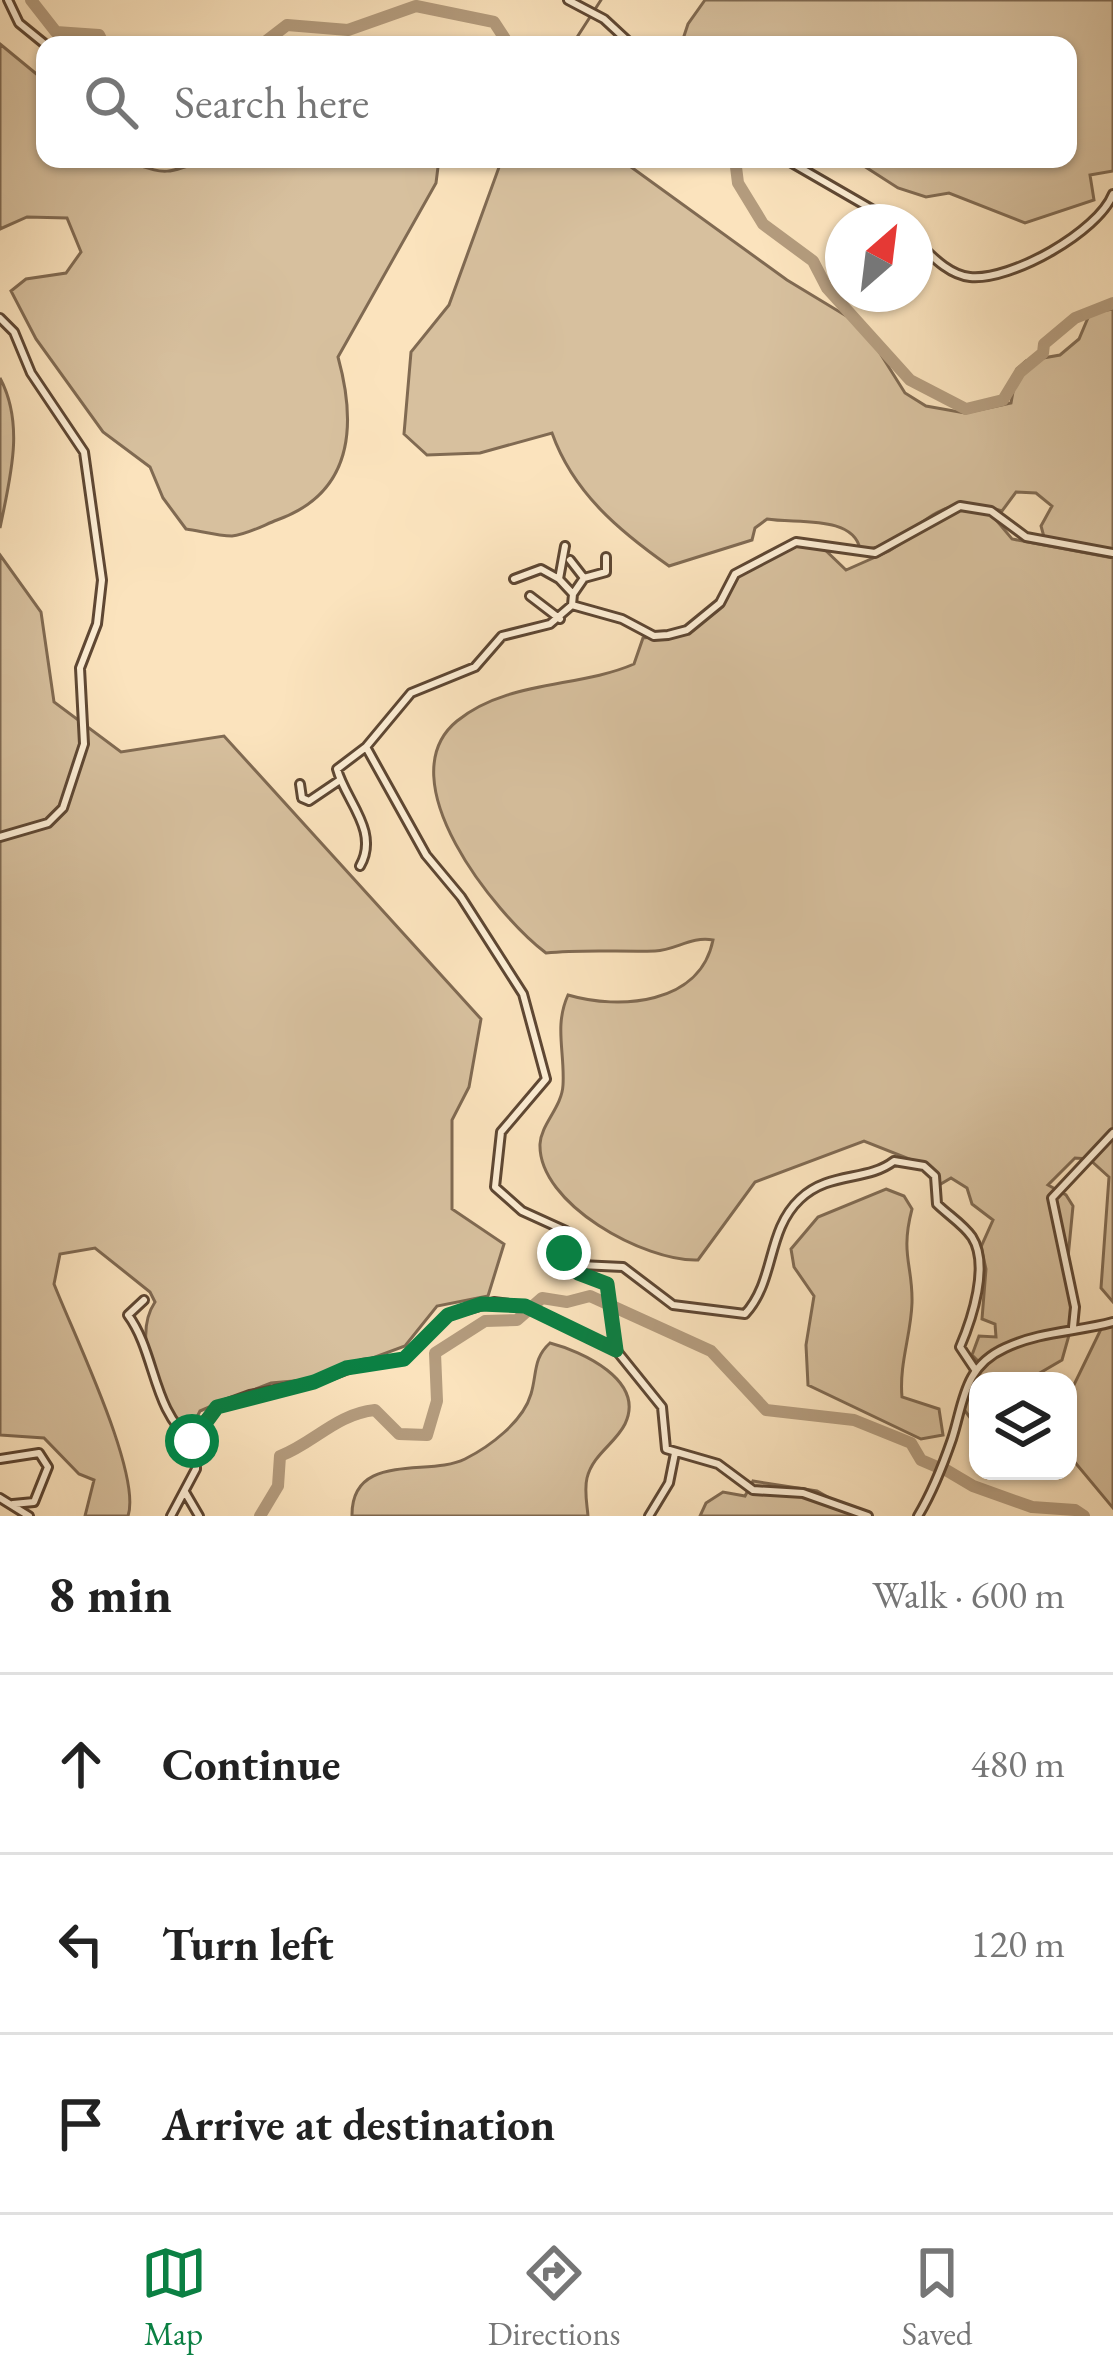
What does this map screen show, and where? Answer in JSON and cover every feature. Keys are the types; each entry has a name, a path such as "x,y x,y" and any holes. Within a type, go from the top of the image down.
{"street":[{"path":"8,0 19,23 36,37"},
{"path":"568,0 621,36"},
{"path":"801,168 863,204"},
{"path":"933,256 951,271 983,276 1084,233 1100,220 1113,194"},
{"path":"0,318 14,332 31,373 84,452 92,477 102,580 97,624 80,668 84,744 63,808 55,820 0,837"},
{"path":"572,605 654,636 668,635 687,630 720,604 735,574 796,542 875,553 960,506 991,511 1026,537 1113,554"},
{"path":"560,579 565,546"},
{"path":"360,866 366,855 362,816 337,769 366,747 419,688 476,667 502,636 560,619 584,578 606,572 606,557"},
{"path":"570,560 584,578"},
{"path":"514,580 542,568 573,594"},
{"path":"530,596 560,619"},
{"path":"366,747 426,855 461,897 529,1004 546,1079 501,1132 495,1187 522,1211 566,1231 580,1265 623,1267 673,1305 745,1315 773,1262 774,1236 812,1188 846,1173 882,1171 894,1161 924,1166 935,1176 937,1204 973,1239 979,1259 977,1304 960,1347 976,1371"},
{"path":"299,784 302,798 312,801 340,780"},
{"path":"1072,1327 1076,1307 1052,1198 1113,1133"},
{"path":"556,1228 572,1267 603,1280 616,1350"},
{"path":"144,1300 128,1315 139,1330 154,1382 180,1430 192,1441 196,1469 171,1516"},
{"path":"192,1441 217,1407 314,1382 346,1368 404,1359 457,1311 494,1302 525,1306 616,1350 662,1406 667,1420 663,1442 675,1453 718,1464 753,1490 803,1493 868,1516"},
{"path":"918,1516 950,1445 962,1392 976,1371 1003,1348 1072,1327 1113,1322"},
{"path":"0,1459 39,1453 48,1467 34,1502 13,1504"},
{"path":"649,1516 669,1483 675,1453"},
{"path":"185,1492 199,1516"},
{"path":"0,1498 28,1516"}],"shaded area":[{"path":"705,0 1113,0 1113,171 1090,175 1094,200 1025,223 949,193 926,197 898,188 867,168 1077,168 1077,36 684,36"},
{"path":"0,44 36,74 36,168 438,168 436,183 338,357 347,432 335,475 302,508 237,535 186,529 163,498 150,467 103,432 36,339 11,291 26,279 66,273 81,252 67,218 27,217 0,229"},
{"path":"499,168 632,168 825,303 825,312 840,312 863,326 905,393 926,406 965,413 1011,403 1017,369 1026,361 1060,355 1079,339 1090,313 1113,309 1113,551 1044,537 1041,526 1052,506 1036,493 1016,492 1002,511 955,506 898,539 860,549 855,538 835,526 767,519 755,528 752,540 669,566 599,508 572,474 552,433 480,453 427,455 404,434 411,352 449,305"},
{"path":"0,378 14,433 0,528"},
{"path":"969,508 992,515 1012,539 1113,558 1113,1302 1101,1288 1109,1177 1089,1159 1075,1158 1048,1185 1066,1195 1073,1206 1067,1268 1073,1321 1062,1360 1041,1372 974,1372 979,1362 972,1355 979,1336 996,1337 995,1324 982,1319 986,1269 981,1247 993,1220 972,1204 967,1188 951,1178 939,1185 932,1168 864,1141 755,1182 698,1260 676,1258 624,1240 575,1208 556,1188 544,1166 540,1144 562,1093 561,1028 568,995 610,1002 655,998 692,978 705,962 713,940 655,951 546,953 477,878 441,810 434,776 438,746 457,721 477,708 520,691 634,664 643,638 689,633 718,610 740,574 797,546 821,546 846,570 889,551 946,514"},
{"path":"0,555 41,612 54,702 121,752 224,736 481,1019 469,1087 452,1120 452,1209 504,1244 488,1296 437,1306 405,1346 316,1379 271,1383 214,1405 200,1411 188,1435 167,1407 152,1371 146,1334 155,1302 150,1292 95,1248 60,1254 54,1284 116,1437 130,1496 128,1516 85,1516 94,1480 79,1474 44,1438 0,1435"},
{"path":"886,1189 904,1196 912,1209 907,1249 912,1303 902,1397 939,1409 943,1435 921,1439 808,1385 806,1345 814,1296 794,1267 791,1249 818,1217"},
{"path":"1113,1322 1113,1508 1077,1465 1077,1378 1103,1325"},
{"path":"550,1343 607,1370 626,1394 625,1424 587,1478 588,1516 352,1516 355,1496 364,1482 378,1474 465,1459 504,1432 527,1404 538,1360"},
{"path":"969,1384 969,1416 960,1404"},
{"path":"753,1481 817,1491 861,1516 700,1516 706,1503 723,1492 745,1496"}],"waterway":[{"path":"31,0 56,32 100,36"},
{"path":"578,36 601,0"},
{"path":"273,36 287,25 348,30 416,6 494,22 503,36"},
{"path":"736,168 738,183 763,224 813,261 827,288 910,380 966,409 1003,400 1020,372 1043,353 1044,344 1075,318 1113,303"},
{"path":"260,1516 278,1486 280,1456 348,1417 375,1410 399,1434 427,1435 437,1401 435,1353 485,1321 517,1320 542,1298 567,1302 590,1296 711,1351 766,1410 854,1420 911,1443 921,1460 935,1466"},
{"path":"946,1470 973,1486 1032,1507 1075,1510 1084,1516"}],"route":[{"path":"192,1441 201,1421 217,1407 314,1382 346,1368 404,1359 448,1315 481,1304 525,1306 616,1350 607,1284 578,1273 564,1253"}]}
